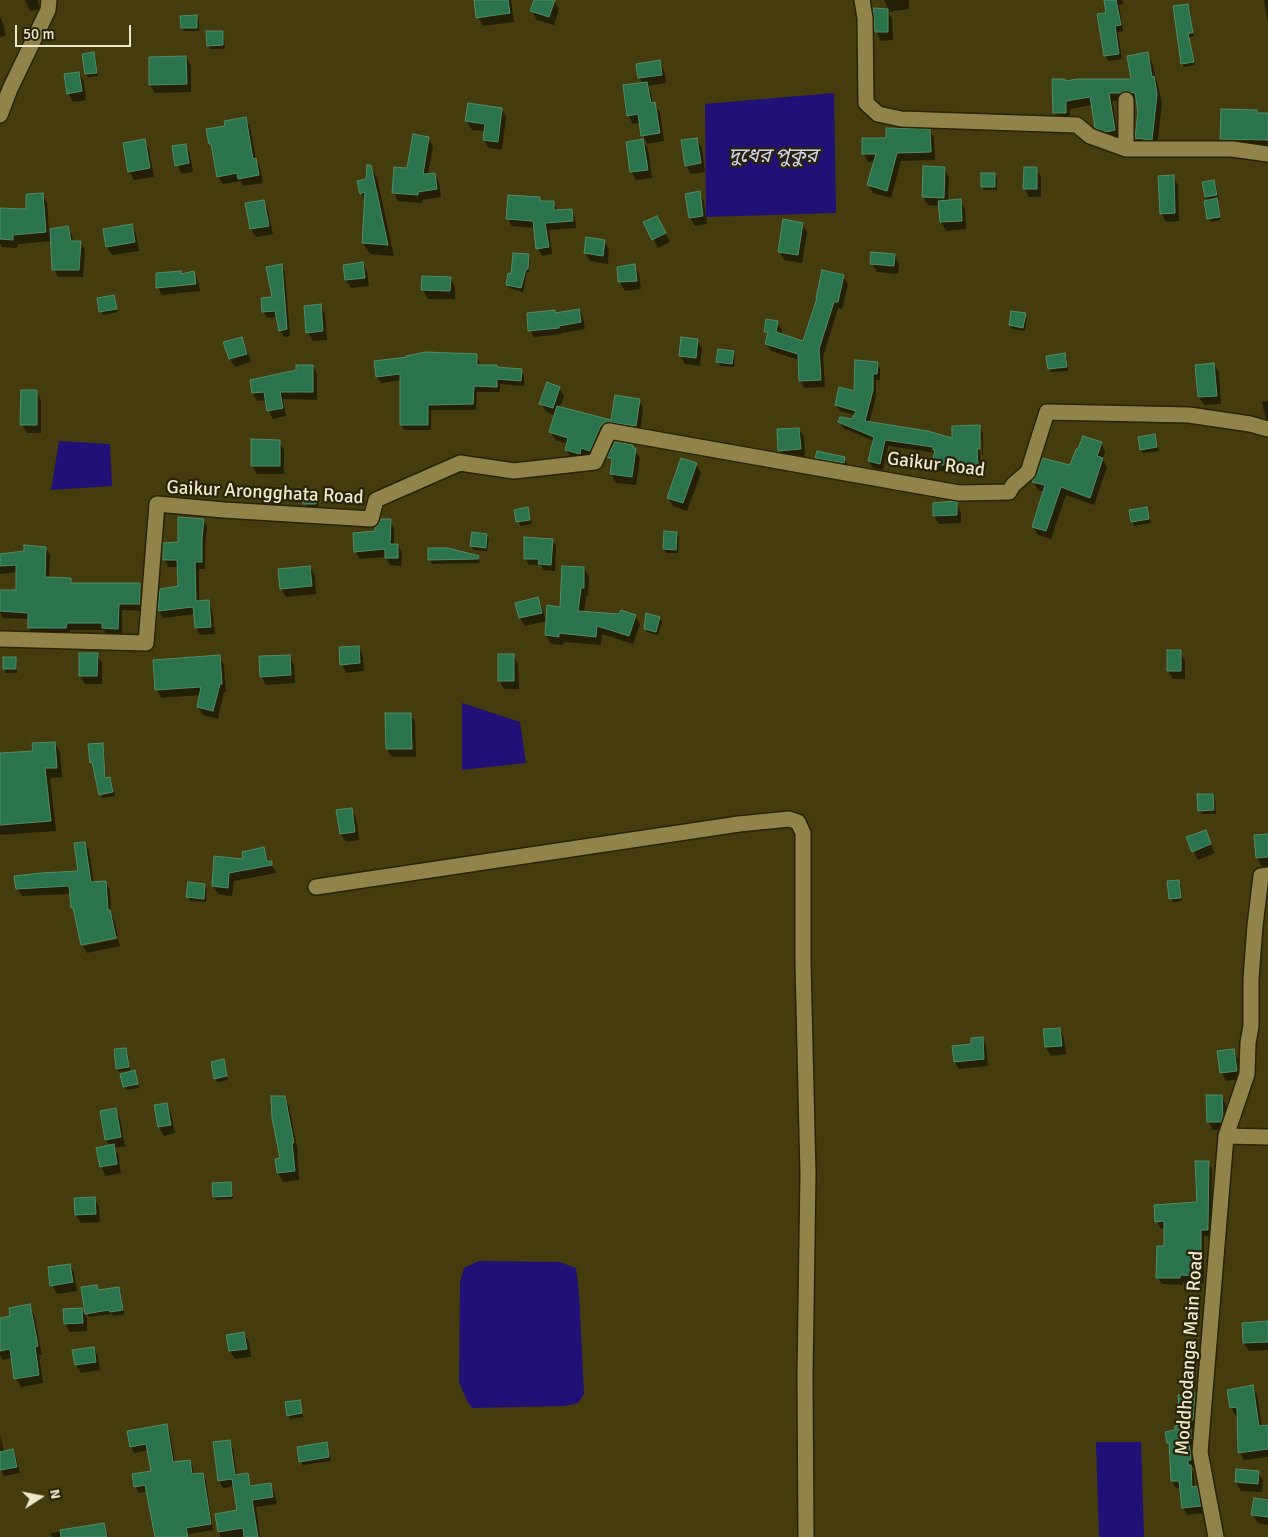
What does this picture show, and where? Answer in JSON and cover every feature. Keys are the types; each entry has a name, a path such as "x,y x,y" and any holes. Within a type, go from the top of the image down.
{"street":[{"path":"0,115 10,89 48,10 49,0"},
{"path":"862,0 865,18 866,103 878,114 901,119 1077,125 1090,136 1126,149 1232,149 1268,154"},
{"path":"1126,100 1126,149"},
{"name":"Gaikur Road","path":"609,431 959,492 984,493 1009,492 1013,485 1028,472 1047,412 1189,415 1250,424 1268,429"},
{"name":"Gaikur Arongghata Road","path":"0,639 146,643 157,504 371,519 376,500 460,462 514,471 595,462 609,431"},
{"path":"316,887 740,824 789,819 798,822 803,833 803,963 808,1174 805,1375 806,1537"},
{"name":"Moddhodanga Main Road","path":"1216,1537 1200,1452 1226,1136 1247,1074 1255,926 1262,876 1268,875"},
{"path":"1226,1136 1268,1137"}],"water":[{"name":"দুধের পুকুর","path":"834,93 836,213 706,217 705,104"},
{"path":"59,441 110,444 112,486 51,490"},
{"path":"462,703 520,722 526,763 462,770"},
{"path":"479,1261 560,1262 576,1268 584,1394 578,1403 565,1406 472,1408 467,1401 459,1382 460,1282 464,1268"},
{"path":"1096,1442 1141,1442 1144,1537 1099,1537"}],"building":[{"path":"474,0 508,0 510,13 476,18"},
{"path":"534,0 555,0 549,17 530,11"},
{"path":"1104,0 1116,0 1121,25 1115,26 1119,54 1104,56 1097,14 1106,13"},
{"path":"1188,4 1193,33 1188,33 1194,62 1181,64 1173,6"},
{"path":"873,8 888,9 888,32 875,32"},
{"path":"197,15 197,28 181,28 180,16"},
{"path":"206,31 223,31 223,45 207,46"},
{"path":"94,52 97,73 85,74 82,54"},
{"path":"1148,52 1157,94 1152,140 1135,138 1138,112 1135,93 1126,91 1109,93 1115,130 1106,132 1095,128 1090,97 1066,101 1066,113 1053,113 1052,79 1065,79 1065,81 1078,79 1131,79 1127,56"},
{"path":"186,56 187,84 149,85 149,57"},
{"path":"660,60 662,75 638,78 636,64"},
{"path":"79,72 82,91 67,94 64,74"},
{"path":"647,82 651,103 655,102 660,133 641,136 638,114 627,116 623,85"},
{"path":"468,103 502,108 498,142 483,140 485,124 465,121"},
{"path":"1221,109 1257,110 1257,113 1268,113 1268,140 1220,139"},
{"path":"246,117 253,159 256,158 259,175 238,179 237,173 217,177 211,144 209,144 206,129 225,126 224,121"},
{"path":"886,128 930,129 931,152 897,153 887,191 867,185 876,154 862,154 862,138 886,138"},
{"path":"413,134 429,137 423,174 435,173 437,189 418,192 418,195 392,193 394,167 407,168"},
{"path":"697,138 701,163 685,166 681,140"},
{"path":"145,139 150,168 128,172 123,143"},
{"path":"643,139 648,170 630,172 626,142"},
{"path":"186,144 189,163 175,166 172,146"},
{"path":"367,165 371,165 388,245 362,243 365,192 360,194 357,181 366,179"},
{"path":"923,166 945,167 944,198 922,197"},
{"path":"1024,167 1037,167 1037,189 1023,189"},
{"path":"981,173 995,173 995,187 981,187"},
{"path":"1174,175 1175,213 1160,214 1158,176"},
{"path":"1214,180 1217,195 1205,197 1202,182"},
{"path":"700,191 703,216 689,218 685,194"},
{"path":"43,193 46,232 13,235 13,240 0,239 0,208 26,209 26,194"},
{"path":"508,195 540,197 540,201 554,201 554,210 572,209 573,221 545,223 549,247 536,249 533,221 506,219"},
{"path":"1217,198 1220,217 1207,219 1204,201"},
{"path":"961,199 962,221 940,222 938,201"},
{"path":"264,200 269,226 250,229 245,203"},
{"path":"657,216 666,233 652,240 643,222"},
{"path":"783,219 803,223 798,255 778,252"},
{"path":"132,224 135,242 106,247 103,229"},
{"path":"68,226 71,241 81,241 79,270 52,270 50,229"},
{"path":"586,237 605,240 603,256 584,253"},
{"path":"871,252 895,254 894,266 870,264"},
{"path":"513,253 529,254 528,269 526,269 521,288 506,285 508,273 511,274"},
{"path":"363,262 365,278 345,280 343,265"},
{"path":"282,264 287,329 279,331 275,311 262,312 261,298 272,297 266,267"},
{"path":"635,264 637,281 618,282 617,267"},
{"path":"822,270 844,275 838,302 834,302 819,349 821,380 799,381 798,354 765,344 768,332 764,332 766,319 778,321 776,332 803,341 817,298"},
{"path":"181,271 181,274 194,271 196,284 156,288 156,273"},
{"path":"422,276 451,277 450,291 421,290"},
{"path":"114,295 117,309 99,312 97,298"},
{"path":"321,304 323,331 306,333 304,306"},
{"path":"579,309 581,322 559,326 559,328 528,331 527,313 555,310 555,313"},
{"path":"1011,311 1026,313 1023,328 1009,325"},
{"path":"242,337 247,354 229,359 223,342"},
{"path":"681,337 698,339 696,358 679,356"},
{"path":"718,349 734,351 732,364 716,362"},
{"path":"426,352 477,354 477,365 497,365 497,367 522,369 521,381 497,379 497,387 474,386 473,404 428,405 428,425 400,425 400,374 376,377 374,361 407,357"},
{"path":"1065,353 1067,367 1048,369 1046,356"},
{"path":"855,360 878,362 877,374 873,374 873,390 865,421 928,431 952,438 952,426 980,425 980,449 977,449 978,465 931,465 935,451 933,447 885,440 880,464 868,461 874,437 838,422 840,417 852,419 856,411 835,405 839,387 854,391"},
{"path":"1214,363 1217,396 1198,397 1195,365"},
{"path":"296,365 313,365 313,392 280,392 283,408 267,411 264,392 252,393 250,380 296,370"},
{"path":"547,382 560,387 553,408 539,404"},
{"path":"21,390 37,390 37,425 20,425"},
{"path":"615,395 640,399 636,426 606,422 600,427 590,451 581,448 580,454 565,450 568,438 549,432 557,406 611,420"},
{"path":"799,428 801,449 778,451 777,429"},
{"path":"1155,434 1157,447 1140,450 1138,437"},
{"path":"1083,436 1102,442 1097,456 1103,458 1090,498 1061,487 1046,531 1032,527 1045,485 1032,482 1037,475 1042,458 1070,465"},
{"path":"251,439 280,440 280,466 251,466"},
{"path":"615,442 633,445 633,448 636,448 632,477 610,474 612,459 607,457"},
{"path":"817,451 845,457 844,463 815,458"},
{"path":"681,458 697,463 683,503 667,498"},
{"path":"304,489 317,490 316,504 303,504"},
{"path":"957,502 957,515 933,516 933,503"},
{"path":"528,507 530,520 516,522 514,510"},
{"path":"1147,507 1149,519 1131,522 1129,510"},
{"path":"178,517 204,519 202,562 195,562 196,601 209,600 211,627 195,628 193,607 158,611 160,589 178,586 177,560 163,560 163,543 178,542"},
{"path":"381,519 391,519 390,544 398,544 398,558 385,558 385,549 354,552 353,533 375,531"},
{"path":"664,531 677,532 676,550 663,549"},
{"path":"472,532 487,534 486,548 470,546"},
{"path":"524,537 553,539 551,565 538,564 539,559 524,559"},
{"path":"24,545 46,547 45,577 71,578 71,583 140,583 140,604 119,604 118,629 102,628 102,623 67,623 66,628 28,628 28,613 0,611 0,590 16,590 16,565 0,566 0,554 24,551"},
{"path":"428,548 448,548 479,556 478,559 428,560"},
{"path":"310,566 312,586 280,589 278,569"},
{"path":"562,566 584,567 584,588 581,588 578,611 619,614 621,610 636,615 629,636 597,626 596,637 559,633 559,637 545,635 547,605 560,607"},
{"path":"538,597 542,613 519,618 515,603"},
{"path":"646,613 660,617 656,632 644,629"},
{"path":"359,646 360,663 340,665 339,647"},
{"path":"1167,650 1181,650 1181,671 1167,671"},
{"path":"79,653 98,653 97,676 79,676"},
{"path":"498,654 514,654 514,681 498,681"},
{"path":"220,655 222,684 220,684 213,711 197,707 201,687 155,690 153,660"},
{"path":"290,655 291,675 260,677 259,656"},
{"path":"3,657 16,657 16,669 3,669"},
{"path":"385,713 411,713 412,749 386,749"},
{"path":"55,742 57,768 45,768 51,821 0,825 0,753 33,751 32,743"},
{"path":"103,743 105,778 110,777 113,792 99,795 92,762 90,763 88,744"},
{"path":"1197,794 1213,794 1214,810 1198,811"},
{"path":"352,808 355,832 340,834 336,810"},
{"path":"1206,830 1211,844 1192,852 1186,837"},
{"path":"1268,834 1268,857 1256,858 1254,835"},
{"path":"85,842 91,882 106,881 108,910 110,910 116,938 81,945 73,908 71,908 69,886 16,889 14,876 78,871 74,843"},
{"path":"264,847 267,861 272,861 272,865 229,873 228,888 212,886 214,856 243,859 242,852"},
{"path":"1179,880 1181,898 1169,899 1167,881"},
{"path":"188,882 205,884 204,899 186,897"},
{"path":"1060,1028 1062,1046 1045,1047 1043,1029"},
{"path":"983,1037 984,1059 954,1062 952,1046 971,1044 971,1038"},
{"path":"126,1048 129,1067 116,1069 114,1049"},
{"path":"1234,1049 1237,1071 1220,1073 1217,1051"},
{"path":"224,1059 227,1076 214,1079 211,1062"},
{"path":"135,1070 138,1084 123,1087 120,1074"},
{"path":"1206,1095 1222,1095 1223,1117 1221,1122 1207,1122"},
{"path":"271,1096 285,1096 294,1143 292,1143 295,1171 277,1173 275,1159 280,1158 272,1118"},
{"path":"167,1103 171,1125 158,1127 154,1105"},
{"path":"116,1108 121,1137 105,1140 100,1111"},
{"path":"114,1144 117,1164 100,1167 96,1148"},
{"path":"1195,1161 1209,1161 1208,1230 1201,1230 1201,1276 1180,1275 1180,1278 1156,1278 1157,1246 1164,1246 1164,1221 1155,1222 1154,1205 1197,1202"},
{"path":"231,1182 232,1196 213,1197 212,1183"},
{"path":"95,1197 96,1214 75,1215 74,1198"},
{"path":"70,1264 73,1282 50,1286 48,1267"},
{"path":"97,1285 98,1290 119,1287 123,1310 85,1314 81,1287"},
{"path":"30,1304 38,1346 35,1347 39,1375 14,1379 10,1349 0,1351 0,1318 10,1316 9,1308"},
{"path":"82,1308 83,1323 64,1324 63,1309"},
{"path":"1268,1321 1268,1342 1243,1343 1242,1323"},
{"path":"244,1332 247,1349 229,1351 226,1335"},
{"path":"94,1347 96,1362 75,1365 72,1350"},
{"path":"1253,1385 1259,1426 1268,1425 1268,1449 1238,1453 1237,1407 1230,1408 1227,1390"},
{"path":"1195,1393 1193,1420 1180,1421 1178,1395"},
{"path":"300,1400 302,1413 287,1416 285,1402"},
{"path":"167,1424 173,1462 190,1460 192,1474 203,1473 211,1524 186,1528 188,1537 155,1537 145,1485 134,1487 132,1474 151,1471 146,1444 130,1447 127,1431"},
{"path":"1190,1424 1192,1438 1189,1439 1191,1460 1188,1460 1188,1465 1191,1465 1192,1487 1197,1486 1201,1506 1182,1508 1179,1481 1171,1481 1169,1443 1167,1443 1165,1432 1175,1430 1175,1426"},
{"path":"230,1440 235,1475 248,1473 250,1486 271,1483 273,1497 252,1500 258,1537 244,1537 243,1528 218,1532 215,1514 237,1510 232,1479 218,1481 213,1442"},
{"path":"327,1442 329,1457 299,1462 297,1447"},
{"path":"13,1449 17,1467 0,1470 0,1452"},
{"path":"1236,1469 1259,1471 1258,1484 1235,1482"},
{"path":"1254,1498 1268,1500 1268,1517 1251,1515"},
{"path":"104,1523 107,1537 61,1537 60,1530"}]}
